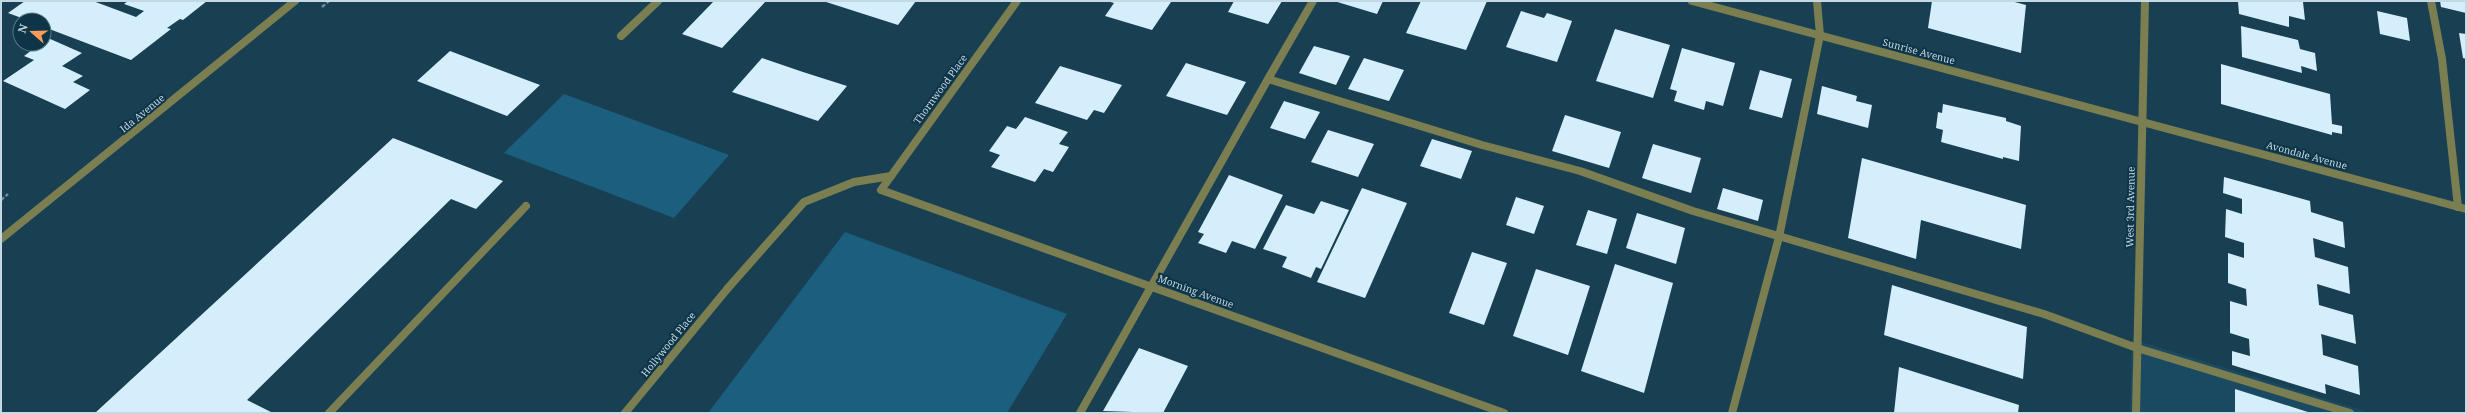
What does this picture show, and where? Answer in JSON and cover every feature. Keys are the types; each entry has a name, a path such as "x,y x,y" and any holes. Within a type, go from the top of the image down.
{"street":[{"name":"Ida Avenue","path":"1,239 295,1"},
{"path":"621,36 658,1"},
{"name":"Thornwood Place","path":"881,190 1018,1"},
{"path":"1080,413 1150,286 1313,1"},
{"name":"Sunrise Avenue","path":"1692,1 2142,121"},
{"path":"1732,413 1779,236 1820,35 1817,1"},
{"name":"West 3rd Avenue","path":"2136,413 2145,1"},
{"path":"2431,1 2442,60 2458,207"},
{"path":"1268,79 1482,145 1580,171 1693,211 2044,314 2137,348 2350,413"},
{"name":"Avondale Avenue","path":"2142,121 2466,209"},
{"name":"Hollywood Place","path":"625,413 728,288 804,202 854,182 890,176"},
{"name":"Morning Avenue","path":"881,190 1504,413"},
{"path":"329,413 526,206"}],"shaded area":[{"path":"564,94 729,155 674,218 504,153"},
{"path":"845,232 1067,314 1007,413 708,413"},
{"path":"2132,339 2371,413 2130,413"}],"building":[{"path":"25,1 93,1 136,17 144,11 124,4 128,1 207,1 183,20 180,19 167,28 171,29 131,60 52,30 52,12 12,12 12,14 8,13"},
{"path":"714,1 766,1 722,48 682,34"},
{"path":"823,1 916,1 898,25"},
{"path":"1107,1 1171,2 1152,30 1105,16 1114,3"},
{"path":"1234,1 1282,1 1268,24 1228,12"},
{"path":"1334,1 1383,1 1377,14"},
{"path":"1421,1 1487,1 1466,50 1406,33"},
{"path":"1932,1 2011,1 2026,5 2021,53 1928,28"},
{"path":"2238,1 2303,2 2305,20 2289,16 2289,27 2239,14"},
{"path":"2440,1 2466,1 2466,13 2441,7"},
{"path":"1521,11 1544,18 1547,13 1572,21 1557,62 1506,47"},
{"path":"2377,11 2407,18 2410,41 2380,34"},
{"path":"2241,26 2298,40 2300,49 2315,53 2317,71 2301,66 2302,73 2242,57"},
{"path":"1615,29 1670,45 1653,98 1596,81"},
{"path":"2459,33 2466,34 2466,59 2463,58"},
{"path":"52,40 82,53 62,66 83,76 73,82 90,90 65,109 3,81 34,60 24,56 29,52 52,52"},
{"path":"1314,46 1350,56 1336,85 1299,73"},
{"path":"1682,48 1735,63 1723,106 1706,101 1704,110 1674,101 1677,91 1670,89"},
{"path":"450,51 540,85 507,116 417,81"},
{"path":"762,58 847,86 818,121 732,92"},
{"path":"1364,58 1404,70 1389,101 1348,89"},
{"path":"1186,63 1246,82 1227,115 1166,96"},
{"path":"2221,64 2330,94 2332,124 2342,126 2342,134 2332,132 2332,135 2221,104"},
{"path":"1060,66 1122,85 1104,113 1094,110 1087,120 1035,103"},
{"path":"1760,70 1792,79 1782,118 1749,109"},
{"path":"1822,86 1857,96 1856,101 1872,105 1868,128 1817,114"},
{"path":"1284,101 1320,112 1305,139 1270,128"},
{"path":"1943,104 2006,118 2006,121 2021,126 2019,161 2003,157 2003,159 1941,142 1943,130 1936,128 1938,112 1942,113"},
{"path":"1565,115 1621,132 1609,168 1552,151"},
{"path":"1025,117 1068,132 1059,144 1069,147 1053,172 1044,169 1035,182 991,167 1000,155 989,151 1007,126 1016,129"},
{"path":"1328,130 1374,144 1358,177 1311,162"},
{"path":"393,138 503,181 476,209 451,199 247,400 273,413 95,413"},
{"path":"1432,139 1472,151 1461,179 1420,166"},
{"path":"1653,144 1701,158 1691,193 1642,178"},
{"path":"1862,158 2026,205 2021,249 1921,220 1916,259 1848,238"},
{"path":"1229,175 1283,195 1255,249 1232,241 1226,253 1198,243 1204,234 1198,232"},
{"path":"2224,177 2310,201 2311,212 2343,222 2345,248 2313,238 2315,257 2348,267 2350,294 2317,284 2319,305 2353,315 2356,344 2321,334 2323,355 2358,366 2360,395 2325,384 2326,394 2232,365 2232,351 2250,356 2249,339 2230,333 2230,301 2247,306 2246,289 2228,283 2228,253 2244,258 2244,243 2225,237 2226,209 2242,214 2242,199 2223,193"},
{"path":"1362,188 1407,203 1365,298 1317,282"},
{"path":"1723,188 1763,200 1758,221 1717,209"},
{"path":"1516,197 1544,206 1534,234 1506,225"},
{"path":"1321,201 1349,210 1321,269 1316,267 1311,278 1282,267 1287,257 1263,249 1286,205 1314,214"},
{"path":"1588,210 1617,219 1607,254 1576,245"},
{"path":"1637,213 1685,228 1676,264 1626,248"},
{"path":"1472,252 1507,263 1484,325 1449,313"},
{"path":"1615,264 1673,283 1644,393 1581,371"},
{"path":"1536,269 1590,286 1568,355 1513,336"},
{"path":"1892,285 2027,327 2023,379 1884,335"},
{"path":"1139,348 1188,366 1163,413 1103,411"},
{"path":"1899,367 2019,405 2018,413 1894,413"},
{"path":"2235,389 2311,413 2235,413"}]}
